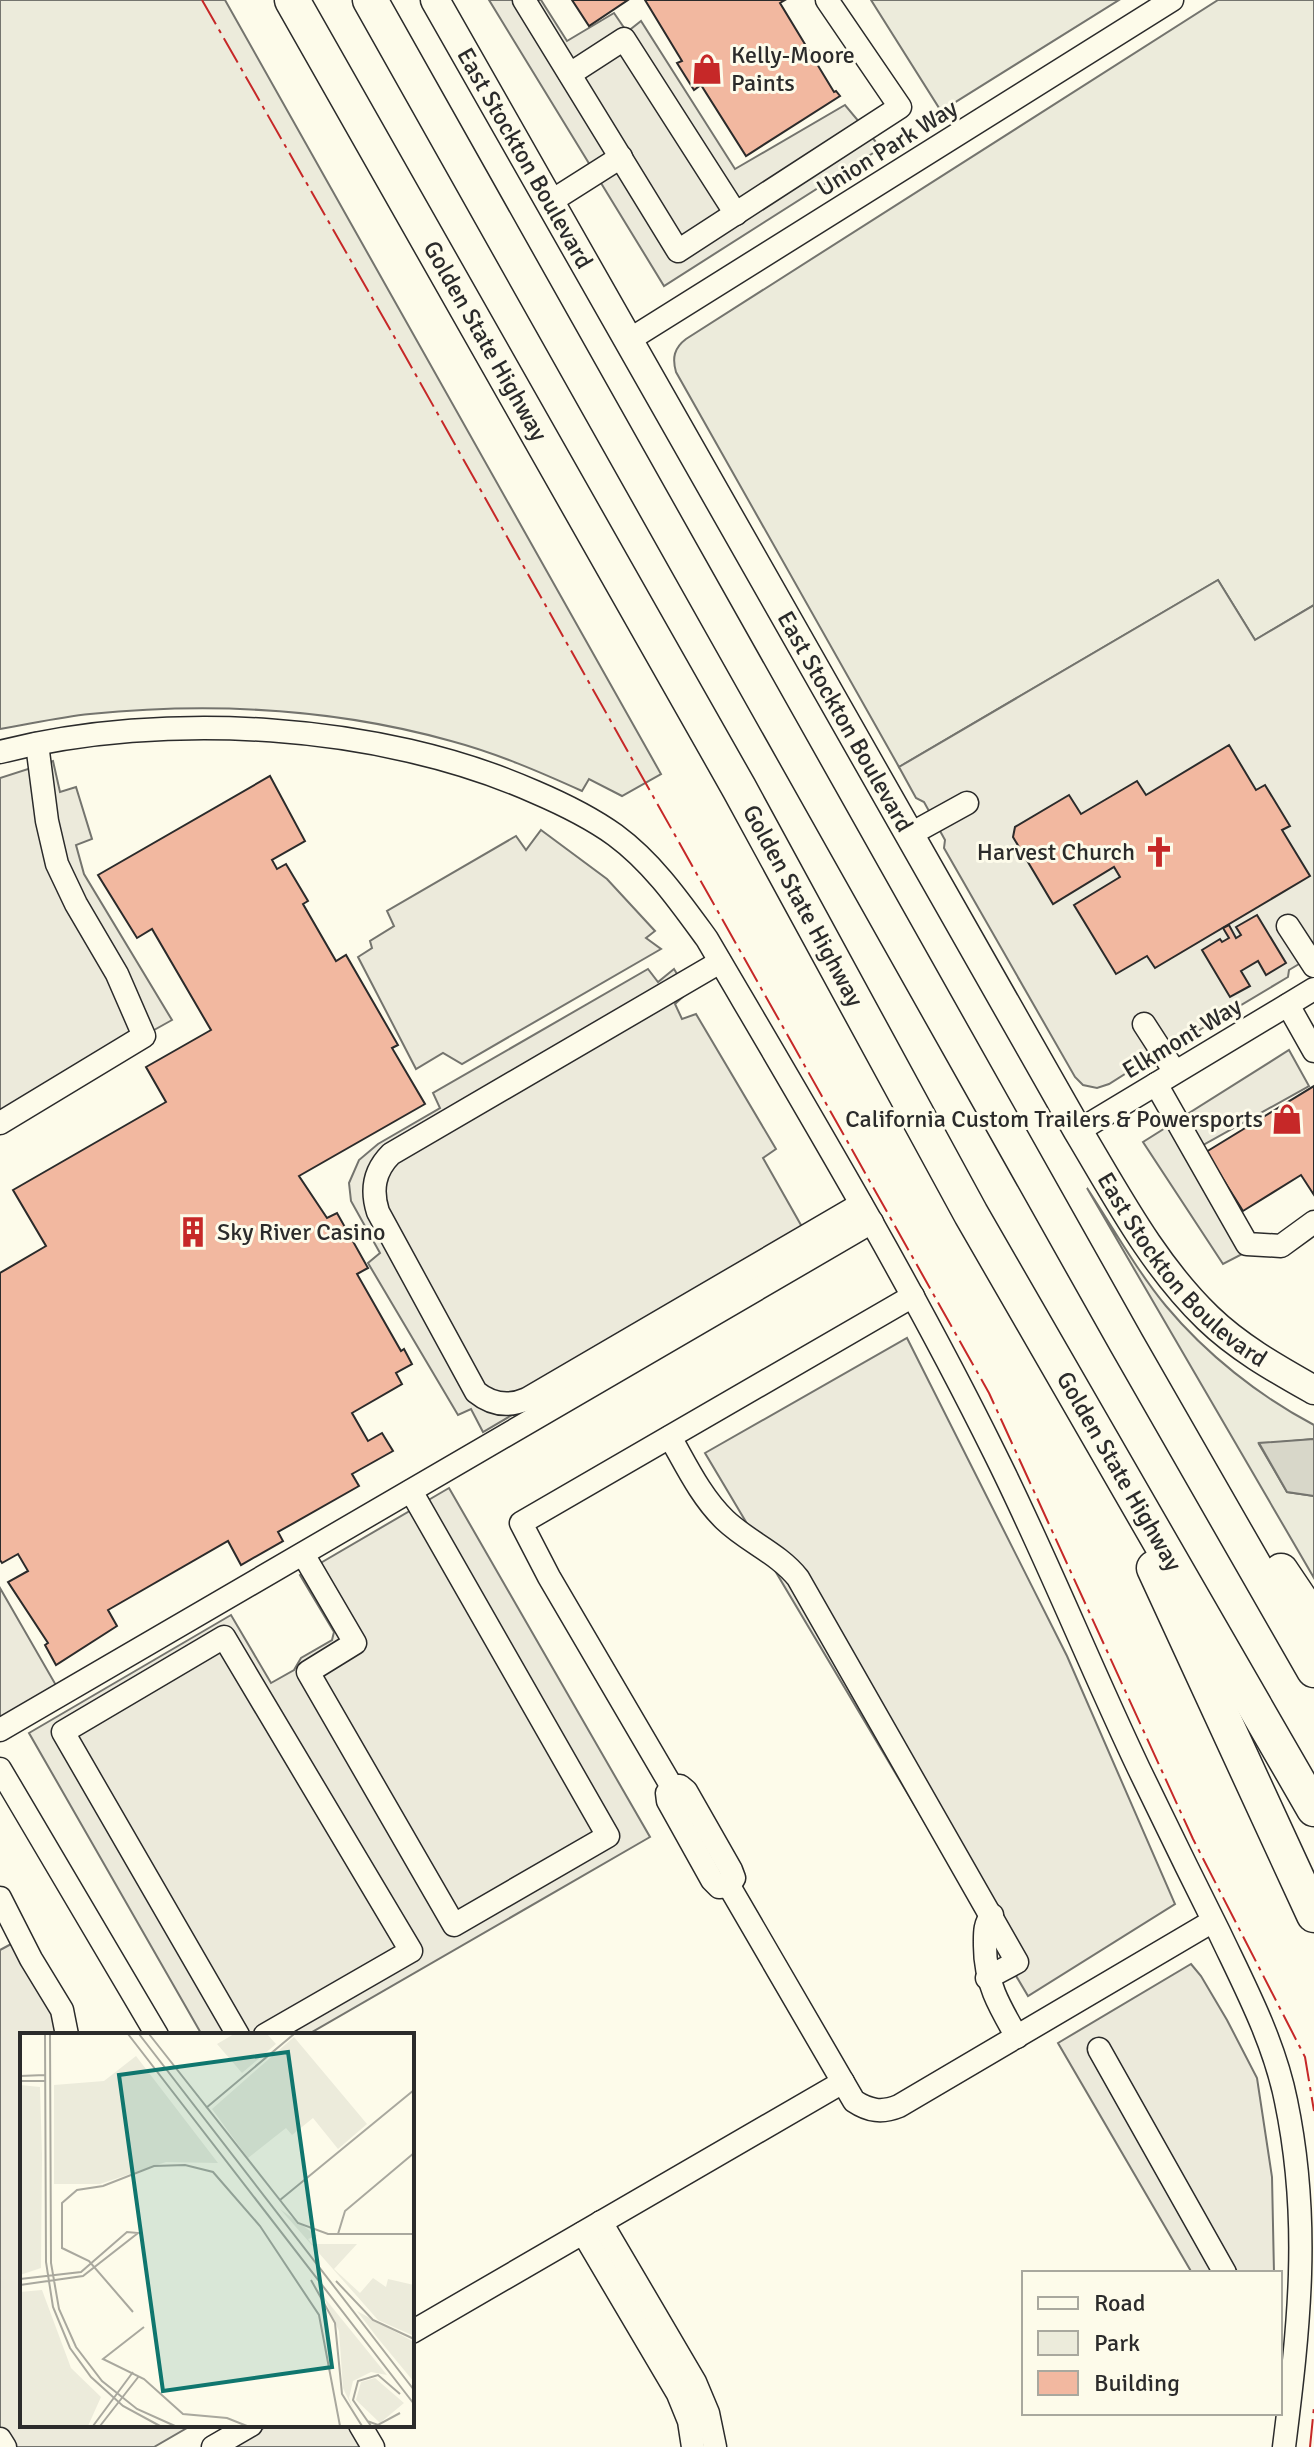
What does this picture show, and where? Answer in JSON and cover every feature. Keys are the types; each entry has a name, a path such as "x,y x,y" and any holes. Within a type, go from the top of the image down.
{"highway":[{"name":"Golden State Highway","path":"292,0 739,788 971,1214 1314,1809"},
{"path":"370,0 1314,1670"},
{"path":"1127,1344 1314,1620"},
{"path":"1137,1502 1155,1574 1314,1915"}],"main road":[{"name":"East Stockton Boulevard","path":"435,0 1078,1131 1150,1250 1209,1319 1242,1346 1314,1390"}],"street":[{"path":"524,0 678,251 900,107 827,0"},
{"name":"Union Park Way","path":"629,340 1172,0"},
{"path":"570,74 624,39 736,214"},
{"path":"550,202 621,157"},
{"path":"0,752 81,737 174,729 279,731 409,751 478,770 579,812 617,837 668,887 707,939 913,1296 1007,1479 1138,1766 1257,2012 1286,2101 1297,2168 1302,2236 1299,2320 1286,2380 1284,2447"},
{"path":"0,1123 144,1036 117,974 76,904 57,864 47,821 37,744"},
{"path":"909,835 967,803"},
{"path":"1288,926 1314,966"},
{"path":"720,962 391,1154 379,1170 373,1190 378,1212 476,1392 499,1403 518,1403 527,1399 867,1213"},
{"name":"Elkmont Way","path":"1078,1131 1314,989"},
{"path":"1288,1005 1314,1051"},
{"path":"1144,1024 1175,1072"},
{"path":"1156,1084 1247,1244 1281,1246 1314,1222"},
{"path":"0,1730 411,1491 867,1213"},
{"path":"913,1296 521,1523 549,1577 672,1787 680,1786 686,1791 733,1874 729,1886 854,2101 863,2107 891,2109 1213,1921"},
{"path":"670,1437 715,1509 737,1529 782,1560 798,1578 1017,1962 987,1978"},
{"path":"303,1554 355,1643 308,1672 454,1925 608,1836 411,1491"},
{"path":"237,2033 63,1732 224,1637 411,1951 268,2033"},
{"path":"0,1769 156,2033"},
{"path":"0,1898 31,1959 62,2010 67,2033"},
{"path":"992,1915 986,1925 987,1978 1017,2037"},
{"path":"1099,2049 1224,2271"},
{"path":"414,2331 843,2082"},
{"path":"592,2227 678,2394 689,2421 693,2447"},
{"path":"592,2227 695,2382 708,2413 715,2447"},
{"path":"213,2447 248,2427"},
{"path":"361,2427 373,2447"},
{"path":"0,2439 5,2447"}],"green space":[{"path":"0,0 225,0 661,774 622,796 589,779 582,791 501,757 451,741 362,721 272,711 136,710 79,715 0,729"},
{"path":"871,0 1119,0 941,111"},
{"path":"1218,0 1314,0 1314,605 1255,640 1218,580 899,767 676,372 674,358 677,350 686,339"},
{"path":"1087,1188 1145,1278 1198,1341 1234,1373 1314,1425 1314,1439 1259,1444 1287,1492 1314,1496 1314,1578"}],"shaded area":[{"path":"489,0 541,0 567,41 614,13 627,32 641,21 735,169 845,105 881,148 664,286"},
{"path":"1218,580 1255,640 1314,605 1314,955 1289,970 1288,977 1186,1038 1177,1037 1142,1058 1139,1065 1109,1084 1097,1088 1083,1085 1075,1077 944,848 945,840 924,802 916,798 899,767"},
{"path":"53,761 60,792 76,787 92,839 76,845 84,874 172,1020 0,1116 0,778"},
{"path":"541,830 607,879 655,931 646,938 661,949 462,1064 443,1053 416,1069 358,957 372,948 370,941 394,926 387,911 516,836 526,850"},
{"path":"648,969 658,982 674,969 688,992 675,1004 682,1019 696,1014 776,1149 763,1158 810,1241 483,1432 471,1409 458,1415 368,1263 380,1253 351,1201 349,1183 359,1160 378,1144 440,1108 433,1093"},
{"path":"1289,1050 1309,1086 1198,1148 1250,1250 1223,1264 1143,1142"},
{"path":"907,1338 1067,1656 1175,1904 1028,1996 705,1453"},
{"path":"1314,1439 1314,1496 1287,1492 1259,1443"},
{"path":"449,1488 650,1837 310,2033 201,2033 29,1733 231,1615 271,1683 294,1670 301,1658 332,1640 334,1632 300,1575"},
{"path":"0,1588 57,1687 0,1719"},
{"path":"28,1935 74,2033 20,2033 20,2427 189,2427 154,2447 0,2447 0,1950"},
{"path":"1191,1964 1227,2020 1257,2078 1272,2177 1274,2271 1191,2271 1058,2043"},
{"path":"266,2427 371,2427 382,2447 231,2447"}],"building":[{"path":"572,0 628,0 589,26"},
{"path":"645,0 785,0 780,3 834,92 840,96 746,156 701,85 694,90 677,63 682,61"},
{"name":"Harvest Church","path":"1229,745 1256,790 1265,785 1290,826 1282,830 1310,876 1155,968 1147,956 1116,974 1074,905 1120,877 1114,867 1053,904 1013,837 1015,827 1069,795 1081,814 1137,781 1146,795"},
{"name":"Sky River Casino","path":"270,776 305,841 272,860 277,869 286,864 308,901 303,904 336,961 346,955 398,1045 392,1048 425,1104 299,1176 327,1218 337,1213 368,1268 357,1274 401,1351 404,1349 412,1364 396,1373 402,1384 352,1413 368,1441 382,1433 393,1451 352,1474 359,1486 278,1532 283,1541 241,1565 228,1541 108,1610 117,1626 56,1665 45,1645 48,1643 8,1582 28,1571 18,1554 2,1563 0,1560 0,1273 46,1246 13,1190 166,1102 146,1067 211,1030 152,929 137,938 98,875"},
{"path":"1257,915 1286,963 1266,975 1258,961 1241,971 1250,986 1230,997 1202,950 1220,939 1222,942 1229,938 1223,928 1229,925 1236,938 1241,935 1236,927"},
{"name":"California Custom Trailers & Powersports","path":"1314,1086 1314,1195 1301,1175 1243,1211 1206,1152"}],"power":[{"path":"202,0 989,1393 1193,1839 1305,2057 1314,2111"},
{"path":"1310,2447 1314,2407"}],"place":[{"name":"Kelly-Moore Paints","path":"707,69"},
{"name":"Harvest Church","path":"1159,852"},
{"name":"California Custom Trailers & Powersports","path":"1287,1119"},
{"name":"Sky River Casino","path":"193,1232"}]}
